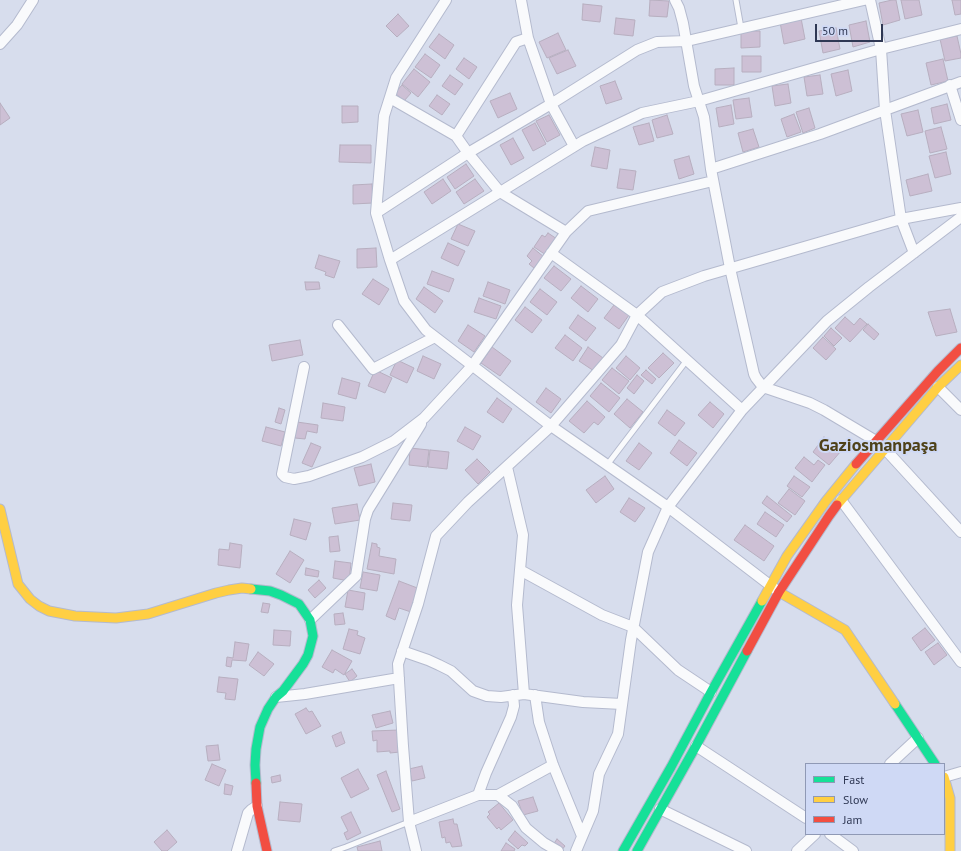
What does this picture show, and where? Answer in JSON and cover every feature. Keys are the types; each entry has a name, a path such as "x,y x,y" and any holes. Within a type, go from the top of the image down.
{"main road":[{"path":"623,851 787,556 826,501 876,441 938,371 961,348"},
{"path":"637,851 696,746 779,592 829,516 938,387 961,365"},
{"path":"0,509 18,584 30,599 49,611 75,616 116,618 148,614 216,593 249,588 270,591 281,595 299,604 306,612 310,620 313,636 308,655 303,664 268,709 264,717 256,749 255,765 258,806 267,851"},
{"path":"779,592 845,630 934,763"},
{"path":"945,780 950,798 950,851"}],"street":[{"path":"0,44 17,25 33,0"},
{"path":"446,0 396,78 384,116 376,213 404,301 426,330 472,366 551,426 668,507 779,592"},
{"path":"521,0 528,38 551,104 574,146"},
{"path":"675,0 682,16 694,86 704,117 713,181 730,268 754,374 763,387 824,410 876,441"},
{"path":"376,213 468,153 551,104 637,50 657,42 687,41 864,0"},
{"path":"870,0 881,49 885,110 901,219 914,253"},
{"path":"390,260 574,146 642,112 699,101 881,49 961,29"},
{"path":"456,136 516,42 528,38"},
{"path":"711,169 820,134 961,82"},
{"path":"950,85 961,120"},
{"path":"390,98 456,136 500,192 566,232"},
{"path":"304,367 282,474 286,477 294,479 309,476 362,457 394,440 424,418 472,366 566,232 588,211 713,181"},
{"path":"416,851 409,822 398,664 418,604 436,536 468,502 551,426 621,345 637,315 662,292 730,268 901,219 961,208"},
{"path":"576,851 593,811 599,774 618,734 633,627 648,552 668,507 742,410 827,322 869,286 961,217"},
{"path":"551,253 637,315 742,410"},
{"path":"338,325 374,369 435,337"},
{"path":"938,387 961,410"},
{"path":"310,620 356,576 365,519 368,510 424,418"},
{"path":"885,449 961,532"},
{"path":"507,466 523,535 517,605 524,694"},
{"path":"841,500 961,662"},
{"path":"520,570 602,615 633,627 678,670 711,692"},
{"path":"402,651 439,665 451,672 473,691 480,694 494,697 524,694 598,703 622,704"},
{"path":"276,697 305,694 399,678"},
{"path":"478,795 486,773 511,717 514,706 513,695"},
{"path":"535,696 539,722 552,765 582,836"},
{"path":"891,763 918,738"},
{"path":"696,746 805,817"},
{"path":"409,822 478,795 498,795 552,765"},
{"path":"945,777 961,772"},
{"path":"498,795 512,806 526,828 544,843 558,851"},
{"path":"237,851 248,813 258,806"},
{"path":"660,809 746,851"},
{"path":"797,851 814,835"},
{"path":"831,835 853,851"}],"lane":[{"path":"736,0 740,28"},
{"path":"607,465 687,360"},
{"path":"334,851 409,822"}],"building":[{"path":"650,0 669,1 667,17 649,16"},
{"path":"896,0 900,20 883,25 879,3"},
{"path":"901,0 919,0 922,15 905,19"},
{"path":"952,0 961,0 961,14 955,15"},
{"path":"583,4 602,6 600,22 582,20"},
{"path":"398,14 409,26 397,37 386,26"},
{"path":"616,18 635,20 633,36 614,34"},
{"path":"801,18 805,39 784,44 780,22"},
{"path":"866,21 870,42 853,47 849,25"},
{"path":"836,28 840,49 823,53 819,31"},
{"path":"741,31 760,31 760,47 741,48"},
{"path":"558,33 566,50 547,58 539,42"},
{"path":"439,34 454,45 445,59 429,47"},
{"path":"957,36 961,58 945,61 940,39"},
{"path":"568,50 576,66 557,74 549,58"},
{"path":"425,54 440,65 431,78 415,67"},
{"path":"742,56 761,56 761,72 742,72"},
{"path":"464,58 477,67 469,79 456,69"},
{"path":"943,59 948,81 931,85 926,63"},
{"path":"734,68 734,85 715,85 715,69"},
{"path":"414,69 430,82 418,97 402,84"},
{"path":"848,70 852,91 836,96 831,74"},
{"path":"450,75 463,84 455,95 442,86"},
{"path":"820,75 823,94 807,96 804,77"},
{"path":"615,81 622,99 606,104 600,86"},
{"path":"788,84 791,103 775,106 772,86"},
{"path":"402,85 411,93 404,101 395,93"},
{"path":"510,93 517,109 498,118 490,101"},
{"path":"437,95 450,104 442,115 429,106"},
{"path":"749,98 752,117 736,119 733,100"},
{"path":"0,103 10,118 0,125"},
{"path":"947,104 951,120 934,124 931,108"},
{"path":"731,105 734,124 719,127 716,108"},
{"path":"342,106 358,106 358,122 342,123"},
{"path":"809,108 815,128 803,133 796,112"},
{"path":"918,110 923,132 907,136 901,114"},
{"path":"794,114 801,132 787,137 781,119"},
{"path":"549,115 560,135 547,142 536,121"},
{"path":"667,115 673,134 657,138 652,120"},
{"path":"535,123 546,144 533,151 522,130"},
{"path":"649,123 654,141 639,145 633,127"},
{"path":"941,127 947,149 930,153 925,131"},
{"path":"753,129 759,147 743,152 738,133"},
{"path":"513,138 524,158 511,165 500,145"},
{"path":"340,145 371,145 371,163 339,162"},
{"path":"595,147 610,150 607,169 591,166"},
{"path":"946,152 951,174 935,178 929,156"},
{"path":"689,156 694,174 679,179 674,160"},
{"path":"466,164 474,176 455,189 447,177"},
{"path":"620,169 636,171 633,190 617,188"},
{"path":"928,174 932,191 910,196 906,180"},
{"path":"443,179 451,191 432,204 424,192"},
{"path":"475,179 484,191 464,204 456,192"},
{"path":"372,184 373,203 353,204 353,185"},
{"path":"458,224 475,231 468,246 451,239"},
{"path":"548,233 557,239 546,255 534,247 542,235 545,237"},
{"path":"448,243 465,251 458,266 441,258"},
{"path":"376,248 377,267 357,268 357,249"},
{"path":"533,248 544,257 534,268 529,264 532,261 527,256"},
{"path":"319,255 340,261 334,278 325,275 326,272 315,268"},
{"path":"554,266 571,279 561,291 544,278"},
{"path":"432,271 454,279 449,292 427,284"},
{"path":"373,279 389,289 379,305 362,294"},
{"path":"305,282 319,282 320,289 306,290"},
{"path":"488,282 510,290 505,304 483,296"},
{"path":"581,286 598,299 588,312 571,298"},
{"path":"424,287 443,301 435,313 416,299"},
{"path":"540,289 557,302 547,315 530,302"},
{"path":"479,298 501,306 496,319 474,312"},
{"path":"614,305 629,315 619,329 604,318"},
{"path":"525,307 542,320 532,333 515,320"},
{"path":"950,309 957,332 936,336 928,312"},
{"path":"578,315 596,328 586,341 569,328"},
{"path":"845,317 854,325 860,318 867,324 850,342 835,328"},
{"path":"868,324 879,334 874,340 863,330"},
{"path":"468,325 485,336 474,352 458,341"},
{"path":"831,328 842,338 834,346 824,336"},
{"path":"565,335 582,348 573,361 555,348"},
{"path":"823,337 836,349 826,360 813,348"},
{"path":"300,340 303,355 272,361 269,345"},
{"path":"492,347 511,361 500,376 481,363"},
{"path":"588,347 603,358 594,371 579,361"},
{"path":"663,353 674,363 659,378 648,368"},
{"path":"423,356 441,364 434,379 417,371"},
{"path":"626,356 640,368 630,380 616,368"},
{"path":"397,360 414,368 407,383 390,375"},
{"path":"612,368 629,381 619,394 602,380"},
{"path":"375,370 392,378 385,393 368,386"},
{"path":"646,370 656,379 652,384 641,375"},
{"path":"637,375 644,381 634,394 627,388"},
{"path":"342,378 360,383 356,399 338,394"},
{"path":"601,383 620,398 609,412 590,396"},
{"path":"546,388 561,399 551,413 536,402"},
{"path":"497,398 512,409 503,423 487,412"},
{"path":"627,399 643,412 630,428 614,414"},
{"path":"587,401 605,417 598,425 594,422 584,433 569,421"},
{"path":"710,402 724,414 713,428 698,415"},
{"path":"323,403 345,407 343,421 321,418"},
{"path":"279,408 285,410 281,424 275,422"},
{"path":"667,410 685,423 675,436 658,423"},
{"path":"297,422 318,425 317,433 307,431 305,439 295,438"},
{"path":"266,427 285,432 281,446 262,441"},
{"path":"465,427 481,436 473,450 457,441"},
{"path":"824,437 841,451 829,465 813,452"},
{"path":"679,440 697,453 687,466 670,453"},
{"path":"311,443 321,447 312,467 302,463"},
{"path":"639,443 652,453 639,470 626,461"},
{"path":"410,448 429,450 427,467 409,465"},
{"path":"430,450 449,452 447,469 428,467"},
{"path":"804,457 814,465 818,460 825,465 812,482 795,468"},
{"path":"477,459 490,472 478,484 465,470"},
{"path":"371,464 375,482 359,486 354,468"},
{"path":"605,476 614,489 596,503 586,490"},
{"path":"794,476 810,487 802,497 787,486"},
{"path":"789,489 805,501 795,515 778,503"},
{"path":"767,496 792,516 787,522 762,503"},
{"path":"629,498 645,508 635,522 620,512"},
{"path":"393,503 412,505 410,521 391,519"},
{"path":"357,504 360,520 335,524 332,508"},
{"path":"765,512 784,525 776,537 757,524"},
{"path":"294,519 311,523 306,540 290,535"},
{"path":"745,525 774,546 764,561 734,540"},
{"path":"338,536 340,551 330,552 329,537"},
{"path":"230,543 242,545 240,568 218,565 219,549 229,550"},
{"path":"372,543 377,544 377,547 380,548 379,556 396,559 394,574 367,569"},
{"path":"290,551 304,560 290,583 276,574"},
{"path":"335,561 351,563 349,581 333,578"},
{"path":"306,568 319,571 318,577 305,575"},
{"path":"363,572 380,575 377,591 360,588"},
{"path":"319,580 326,588 315,598 308,590"},
{"path":"399,581 420,589 411,612 399,608 395,620 386,616"},
{"path":"348,590 365,593 363,610 345,607"},
{"path":"263,603 270,604 268,613 261,612"},
{"path":"343,613 345,624 335,625 334,614"},
{"path":"925,628 935,640 921,651 912,638"},
{"path":"349,629 358,631 357,635 365,638 360,654 343,649"},
{"path":"274,630 291,631 290,646 273,645"},
{"path":"235,642 249,644 246,661 232,660 231,667 226,666 227,657 233,658"},
{"path":"938,643 947,655 934,665 925,652"},
{"path":"332,650 352,661 344,675 335,669 333,673 322,667"},
{"path":"258,652 274,664 264,676 249,665"},
{"path":"352,669 357,676 350,682 345,674"},
{"path":"219,677 238,679 235,700 225,699 226,693 217,692"},
{"path":"306,708 309,712 312,711 321,726 306,734 295,714"},
{"path":"390,711 393,723 376,728 372,715"},
{"path":"399,730 400,752 377,752 377,740 373,741 372,731"},
{"path":"341,732 345,743 336,747 332,736"},
{"path":"218,745 220,760 208,761 206,746"},
{"path":"212,764 226,770 219,786 205,780"},
{"path":"422,766 425,778 412,781 409,769"},
{"path":"358,769 369,789 351,798 341,778"},
{"path":"386,771 400,809 392,812 377,775"},
{"path":"280,775 281,781 272,783 271,777"},
{"path":"225,784 233,786 231,795 224,794"},
{"path":"533,797 538,811 523,815 518,801"},
{"path":"280,802 302,804 300,822 278,820"},
{"path":"499,803 513,820 501,830 499,827 497,829 487,817 490,814 488,812"},
{"path":"351,812 361,833 347,840 344,833 348,831 341,817"},
{"path":"453,819 454,824 457,824 462,846 452,847 450,842 446,843 445,837 442,838 439,822"},
{"path":"167,830 177,842 167,851 162,851 154,842"},
{"path":"515,831 528,843 525,846 522,845 518,849 508,840"},
{"path":"557,839 565,846 561,851 553,845"},
{"path":"380,841 382,851 358,851 357,847"},
{"path":"506,843 515,849 514,851 501,851"}],"traffic: fast":[{"path":"251,589 270,591 299,604 310,620 313,636 308,655 303,664 283,691 276,697 268,709 260,727 256,749 256,783"},
{"path":"623,851 762,601"},
{"path":"637,851 747,651"},
{"path":"895,704 934,763"}],"traffic: slow":[{"path":"837,505 938,387 961,365"},
{"path":"762,601 787,556 826,501 856,464"},
{"path":"0,509 18,584 30,599 49,611 75,616 116,618 148,614 229,590 242,588 251,589"},
{"path":"779,592 845,630 895,704"},
{"path":"945,780 950,798 950,851"}],"traffic: jam":[{"path":"856,464 938,371 961,348"},
{"path":"747,651 779,592 837,505"},
{"path":"256,783 257,806 267,851"}],"district":[{"name":"Gaziosmanpaşa","path":"878,446"}]}
